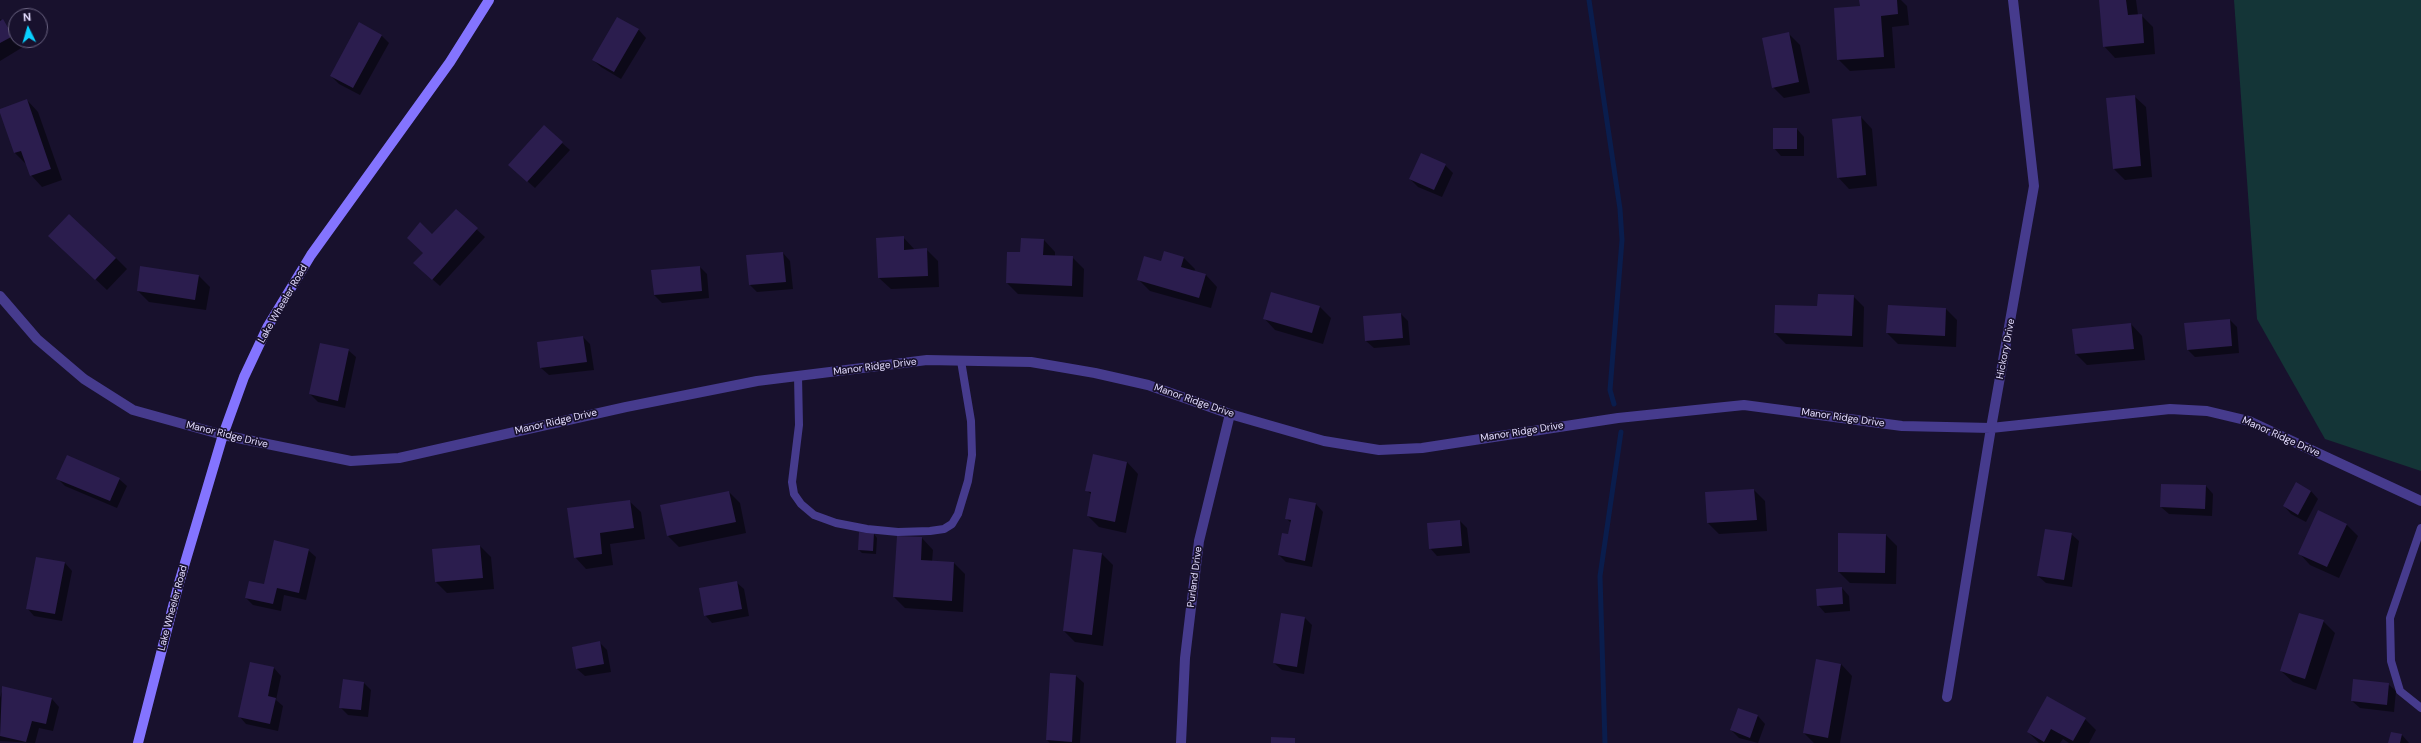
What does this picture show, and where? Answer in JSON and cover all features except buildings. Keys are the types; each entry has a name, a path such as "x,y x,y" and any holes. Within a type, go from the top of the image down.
{"street":[{"name":"Lake Wheeler Road","path":"138,743 179,583 223,435 244,377 268,326 311,255 450,62 489,0"},
{"name":"Hickory Drive","path":"1947,698 1991,428 2034,186 2013,0"},
{"name":"Manor Ridge Drive","path":"0,296 37,339 60,359 84,379 133,410 223,435 351,461 399,458 633,405 757,381 927,360 1030,362 1095,372 1148,385 1230,414 1324,441 1379,450 1422,448 1618,418 1744,406 1902,426 1991,428 2170,409 2207,410 2249,421 2421,501"},
{"name":"Purland Drive","path":"1181,743 1185,658 1199,541 1230,414"}],"lane":[{"path":"798,376 799,425 792,482 794,494 801,504 814,515 836,523 867,529 898,532 930,531 944,529 952,524 958,514 968,481 972,455 971,421 961,361"},
{"path":"2421,528 2390,618 2391,662 2400,691 2412,703 2421,708"}],"green space":[{"path":"2234,0 2421,0 2421,471 2325,439 2257,319"}],"waterway":[{"path":"1589,0 1620,209 1622,240 1610,390 1614,404"},
{"path":"1605,743 1600,576 1621,432"}]}
